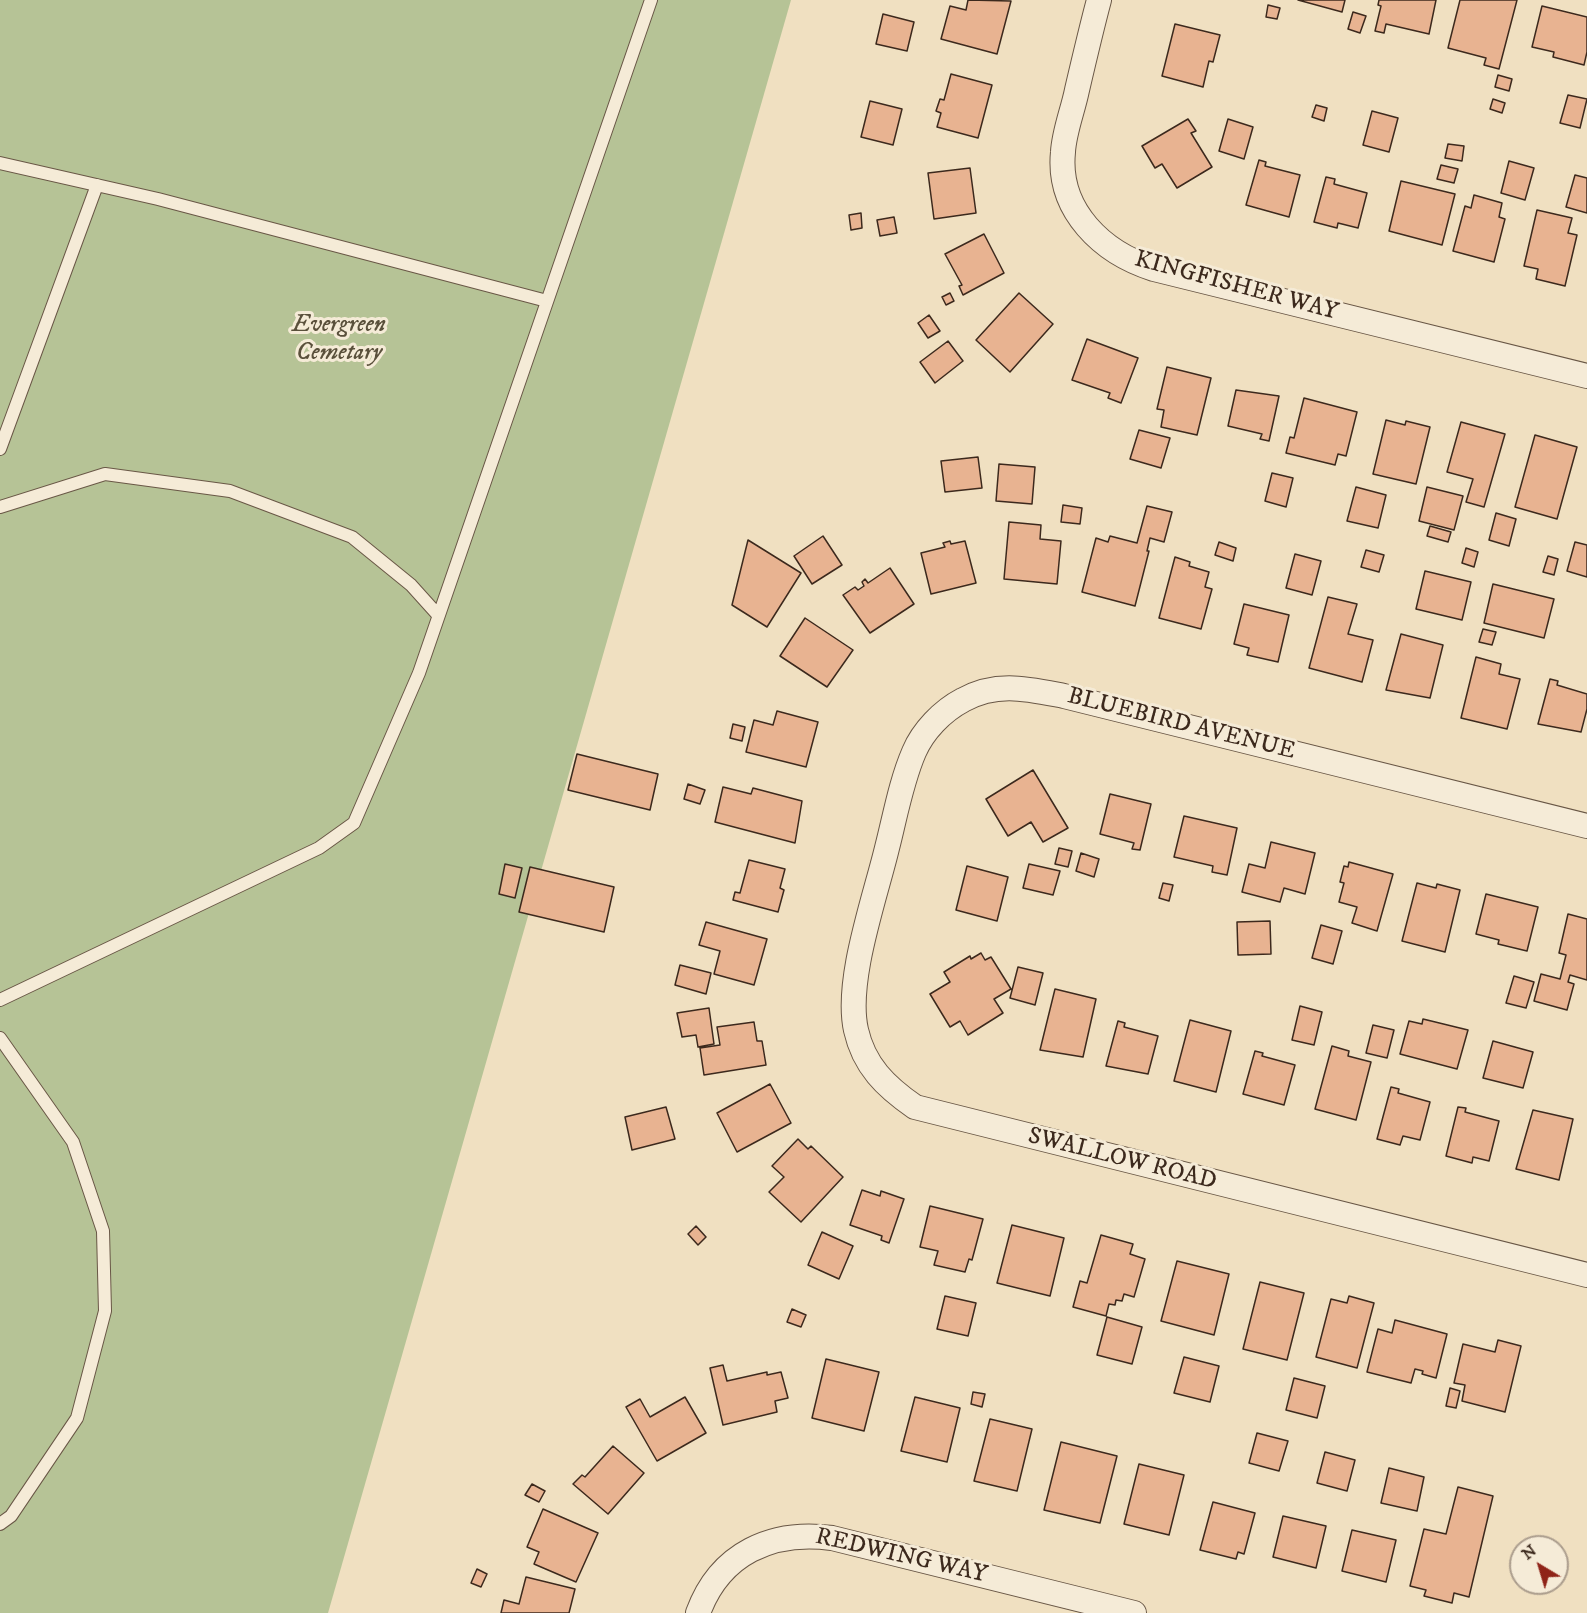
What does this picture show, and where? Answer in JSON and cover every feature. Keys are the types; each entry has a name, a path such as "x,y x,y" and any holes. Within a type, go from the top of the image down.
{"street":[{"name":"KINGFISHER WAY","path":"1098,2 1062,153 1069,195 1077,214 1090,231 1112,252 1154,269 1587,376"},
{"name":"BLUEBIRD AVENUE","path":"882,868 914,752 926,731 942,714 962,700 981,691 1015,686 1064,696 1587,826"},
{"name":"SWALLOW ROAD","path":"882,868 857,974 854,1001 856,1030 866,1058 877,1076 888,1088 915,1107 946,1117 1587,1275"},
{"name":"REDWING WAY","path":"698,1613 714,1581 737,1557 762,1544 795,1535 832,1538 1134,1613"}],"lane":[{"path":"0,1000 319,848 354,824 419,673 651,0"},
{"path":"0,163 98,185 547,301"},
{"path":"0,449 98,185"},
{"path":"0,507 105,474 230,491 352,537 411,585 438,615"},
{"path":"0,1038 73,1142 103,1231 105,1311 77,1418 10,1516 0,1524"}],"green space":[{"name":"Evergreen Cemetary","path":"0,0 791,0 328,1613 0,1613"}],"building":[{"path":"968,0 1011,1 997,54 941,39 950,6 966,10"},
{"path":"1298,0 1345,0 1342,12"},
{"path":"1379,0 1436,0 1429,34 1386,24 1384,33 1375,31 1381,6 1378,5"},
{"path":"1460,0 1517,0 1499,69 1484,65 1486,58 1448,48"},
{"path":"1268,5 1280,8 1277,19 1266,17"},
{"path":"1542,6 1587,17 1587,52 1584,65 1553,57 1554,52 1532,47"},
{"path":"1353,12 1366,16 1360,33 1348,29"},
{"path":"883,14 914,22 907,51 876,44"},
{"path":"1175,24 1220,35 1213,62 1209,61 1203,87 1162,76"},
{"path":"951,74 992,85 978,138 937,127 941,113 936,111 940,99 944,100"},
{"path":"1498,75 1512,79 1509,91 1495,87"},
{"path":"1568,95 1587,99 1580,128 1560,123"},
{"path":"1493,99 1505,103 1502,113 1490,109"},
{"path":"870,101 902,109 893,145 861,137"},
{"path":"1316,105 1327,108 1324,121 1312,117"},
{"path":"1372,111 1398,118 1389,152 1363,145"},
{"path":"1188,119 1196,131 1191,133 1212,167 1177,188 1162,164 1155,168 1142,146"},
{"path":"1228,119 1253,127 1244,159 1219,151"},
{"path":"1448,144 1464,146 1462,161 1445,158"},
{"path":"1259,160 1266,162 1265,166 1300,175 1289,217 1246,205"},
{"path":"1509,161 1534,168 1525,200 1501,193"},
{"path":"1441,165 1458,169 1454,183 1437,179"},
{"path":"970,168 976,213 934,219 928,173"},
{"path":"1575,175 1587,178 1587,213 1566,207"},
{"path":"1326,177 1335,179 1334,184 1367,193 1358,228 1338,223 1337,228 1314,222"},
{"path":"1401,181 1455,194 1442,245 1389,231"},
{"path":"1474,195 1502,203 1499,217 1505,219 1494,262 1453,251 1465,206 1471,208"},
{"path":"1537,210 1572,218 1568,233 1577,235 1565,286 1536,279 1538,269 1524,266"},
{"path":"861,213 862,228 851,230 849,215"},
{"path":"894,217 897,233 880,236 877,220"},
{"path":"984,234 1004,273 963,295 959,286 962,285 945,254"},
{"path":"950,293 954,301 946,305 942,297"},
{"path":"1019,293 1053,324 1010,372 976,340"},
{"path":"929,315 940,331 928,338 918,323"},
{"path":"1087,339 1138,358 1121,403 1108,398 1110,393 1072,380"},
{"path":"948,341 963,361 935,383 920,362"},
{"path":"1167,367 1211,378 1197,435 1161,427 1164,410 1157,409"},
{"path":"1236,390 1279,396 1269,441 1260,439 1262,434 1228,426"},
{"path":"1304,398 1357,412 1346,456 1338,454 1335,465 1286,453 1290,437 1294,438"},
{"path":"1386,420 1405,425 1406,421 1430,427 1416,484 1373,474"},
{"path":"1461,422 1505,434 1484,507 1466,502 1473,479 1447,472"},
{"path":"1139,430 1170,438 1161,468 1130,459"},
{"path":"1535,435 1577,447 1557,519 1515,507"},
{"path":"978,457 982,488 945,492 941,461"},
{"path":"999,464 1035,467 1032,504 996,501"},
{"path":"1272,473 1293,478 1286,507 1265,501"},
{"path":"1356,487 1386,495 1378,528 1347,521"},
{"path":"1427,487 1463,496 1454,530 1419,521"},
{"path":"1063,505 1082,508 1080,524 1061,522"},
{"path":"1147,506 1172,512 1164,542 1150,538 1147,551 1149,551 1135,606 1082,592 1096,538 1108,542 1110,536 1137,543"},
{"path":"1496,513 1516,519 1509,546 1489,540"},
{"path":"1009,522 1041,525 1040,539 1061,541 1057,584 1004,579"},
{"path":"1430,526 1451,532 1448,542 1427,536"},
{"path":"823,536 842,565 812,584 794,556"},
{"path":"748,540 801,573 767,627 732,605"},
{"path":"950,541 951,544 965,541 976,583 931,594 921,553 945,547 943,543"},
{"path":"1219,542 1236,548 1233,561 1215,555"},
{"path":"1575,542 1587,545 1587,577 1567,571"},
{"path":"1466,548 1478,552 1474,567 1462,563"},
{"path":"1366,550 1384,555 1379,572 1361,567"},
{"path":"1295,554 1321,561 1312,595 1286,588"},
{"path":"1548,556 1558,559 1554,575 1543,572"},
{"path":"1175,557 1190,562 1189,566 1209,572 1205,587 1212,589 1201,629 1159,618"},
{"path":"890,568 914,604 870,633 843,595 855,587 858,590 864,586 862,582 865,579 868,583"},
{"path":"1425,571 1471,582 1462,620 1416,609"},
{"path":"1493,584 1554,599 1544,638 1484,623"},
{"path":"1328,597 1357,604 1348,634 1373,640 1362,682 1309,668"},
{"path":"1244,604 1289,615 1278,662 1247,655 1249,648 1234,644"},
{"path":"805,618 853,650 827,687 780,656"},
{"path":"1483,629 1496,632 1492,645 1479,642"},
{"path":"1401,634 1443,645 1430,698 1386,690"},
{"path":"1476,657 1501,664 1499,674 1520,679 1507,729 1461,718"},
{"path":"1550,679 1558,681 1557,685 1587,694 1587,709 1581,732 1538,724"},
{"path":"777,711 818,722 806,767 746,752 754,720 773,725"},
{"path":"733,724 745,727 742,741 730,738"},
{"path":"577,754 658,774 650,810 568,790"},
{"path":"1033,770 1068,828 1043,842 1031,822 1008,836 986,799"},
{"path":"688,784 705,790 700,804 684,799"},
{"path":"723,787 751,794 753,788 802,801 795,843 715,822"},
{"path":"1110,794 1151,804 1140,850 1132,849 1134,843 1100,834"},
{"path":"1184,816 1237,828 1227,875 1212,872 1213,866 1174,857"},
{"path":"1271,842 1315,853 1305,894 1284,888 1280,902 1242,892 1249,864 1265,868"},
{"path":"1059,848 1072,851 1068,867 1055,864"},
{"path":"1081,853 1099,859 1094,877 1076,871"},
{"path":"749,860 785,869 780,888 784,890 778,912 733,900 735,892 740,893"},
{"path":"1349,862 1393,874 1377,931 1352,923 1357,907 1339,902 1344,883 1340,882 1344,866 1348,867"},
{"path":"505,864 522,868 515,898 499,894"},
{"path":"1029,864 1060,871 1053,895 1023,888"},
{"path":"967,866 1008,877 997,921 956,910"},
{"path":"530,867 614,887 604,932 519,912"},
{"path":"1163,883 1173,885 1169,901 1159,898"},
{"path":"1417,883 1436,888 1437,884 1460,890 1445,952 1402,941"},
{"path":"1486,894 1538,907 1527,951 1498,944 1499,940 1476,934"},
{"path":"1568,914 1587,919 1587,980 1570,975 1568,982 1574,984 1567,1010 1534,1001 1541,974 1560,979 1566,955 1559,953"},
{"path":"1270,921 1271,954 1238,955 1237,922"},
{"path":"706,922 767,939 754,985 714,974 720,951 699,945"},
{"path":"1321,925 1342,931 1333,964 1312,958"},
{"path":"981,953 985,960 991,957 1011,989 994,999 1003,1013 968,1035 960,1021 950,1027 930,994 950,982 944,972 970,956 971,959"},
{"path":"680,965 711,973 706,994 675,985"},
{"path":"1018,967 1043,973 1035,1005 1010,998"},
{"path":"1514,976 1534,982 1526,1008 1506,1003"},
{"path":"1055,989 1096,999 1083,1057 1040,1050"},
{"path":"1300,1006 1322,1012 1314,1045 1292,1040"},
{"path":"709,1008 714,1044 698,1047 696,1035 682,1037 677,1013"},
{"path":"1423,1019 1468,1030 1457,1069 1400,1054 1409,1021 1422,1024"},
{"path":"1190,1020 1231,1031 1216,1092 1174,1081"},
{"path":"1118,1021 1125,1023 1124,1027 1158,1036 1148,1074 1106,1066"},
{"path":"754,1022 757,1041 762,1041 766,1065 704,1075 700,1048 720,1045 717,1027"},
{"path":"1373,1025 1394,1030 1387,1058 1366,1053"},
{"path":"1493,1041 1533,1052 1523,1088 1483,1078"},
{"path":"1332,1046 1349,1051 1348,1056 1371,1062 1356,1120 1315,1109"},
{"path":"1255,1051 1263,1053 1262,1056 1295,1065 1284,1105 1243,1094"},
{"path":"770,1084 791,1123 737,1152 717,1113"},
{"path":"1391,1087 1399,1089 1398,1093 1430,1102 1420,1140 1403,1136 1400,1145 1377,1139"},
{"path":"666,1107 675,1139 632,1150 625,1117"},
{"path":"1458,1107 1466,1108 1465,1112 1499,1121 1489,1161 1473,1157 1472,1163 1446,1156"},
{"path":"1533,1110 1573,1119 1559,1180 1516,1169"},
{"path":"798,1139 808,1149 811,1146 843,1177 801,1222 769,1192 784,1177 772,1166"},
{"path":"862,1190 880,1196 881,1191 904,1199 889,1243 881,1240 882,1236 850,1225"},
{"path":"930,1206 983,1219 972,1260 969,1259 965,1272 934,1265 938,1251 920,1247"},
{"path":"1012,1225 1064,1238 1050,1296 997,1283"},
{"path":"696,1226 706,1237 698,1245 688,1234"},
{"path":"822,1232 853,1246 839,1279 808,1265"},
{"path":"1101,1235 1133,1244 1130,1254 1145,1259 1134,1297 1124,1294 1122,1301 1116,1300 1115,1305 1109,1304 1106,1316 1073,1307 1080,1281 1087,1283"},
{"path":"1177,1261 1229,1274 1214,1335 1161,1321"},
{"path":"1260,1282 1304,1293 1287,1360 1243,1349"},
{"path":"945,1296 976,1303 968,1336 937,1329"},
{"path":"1349,1296 1374,1303 1357,1368 1316,1357 1331,1299 1347,1303"},
{"path":"792,1309 806,1315 801,1327 787,1322"},
{"path":"1107,1317 1142,1327 1132,1364 1097,1355"},
{"path":"1395,1320 1447,1334 1436,1378 1422,1374 1423,1371 1415,1369 1411,1383 1367,1372 1378,1329 1392,1333"},
{"path":"1498,1340 1521,1346 1505,1412 1462,1401 1465,1385 1454,1383 1463,1344 1495,1352"},
{"path":"1184,1357 1219,1366 1210,1402 1174,1393"},
{"path":"826,1359 879,1372 864,1431 812,1418"},
{"path":"723,1365 727,1381 767,1372 767,1375 781,1372 788,1398 775,1401 777,1412 723,1425 710,1368"},
{"path":"1294,1378 1325,1386 1317,1418 1286,1410"},
{"path":"1450,1388 1460,1391 1456,1408 1446,1406"},
{"path":"973,1392 985,1394 982,1407 971,1404"},
{"path":"685,1397 706,1433 657,1461 626,1407 640,1399 650,1417"},
{"path":"915,1397 960,1408 947,1462 901,1451"},
{"path":"990,1419 1032,1429 1017,1491 974,1481"},
{"path":"1257,1433 1288,1441 1279,1471 1249,1463"},
{"path":"1061,1442 1117,1456 1100,1523 1044,1510"},
{"path":"613,1446 644,1473 608,1514 573,1484 582,1475 585,1477"},
{"path":"1325,1452 1355,1460 1347,1491 1317,1483"},
{"path":"1139,1464 1184,1475 1169,1535 1124,1524"},
{"path":"1389,1468 1424,1477 1417,1511 1381,1503"},
{"path":"532,1484 545,1491 539,1502 525,1495"},
{"path":"1458,1487 1493,1496 1469,1597 1454,1593 1452,1603 1424,1596 1426,1590 1410,1586 1424,1529 1446,1534"},
{"path":"1213,1502 1255,1513 1244,1554 1238,1552 1236,1559 1200,1550"},
{"path":"543,1509 598,1533 576,1582 534,1564 539,1552 527,1547"},
{"path":"1283,1516 1326,1526 1316,1568 1273,1557"},
{"path":"1352,1530 1396,1540 1386,1582 1342,1571"},
{"path":"477,1569 487,1574 481,1587 471,1583"},
{"path":"526,1577 575,1589 569,1613 501,1613 504,1600 519,1604"}]}
